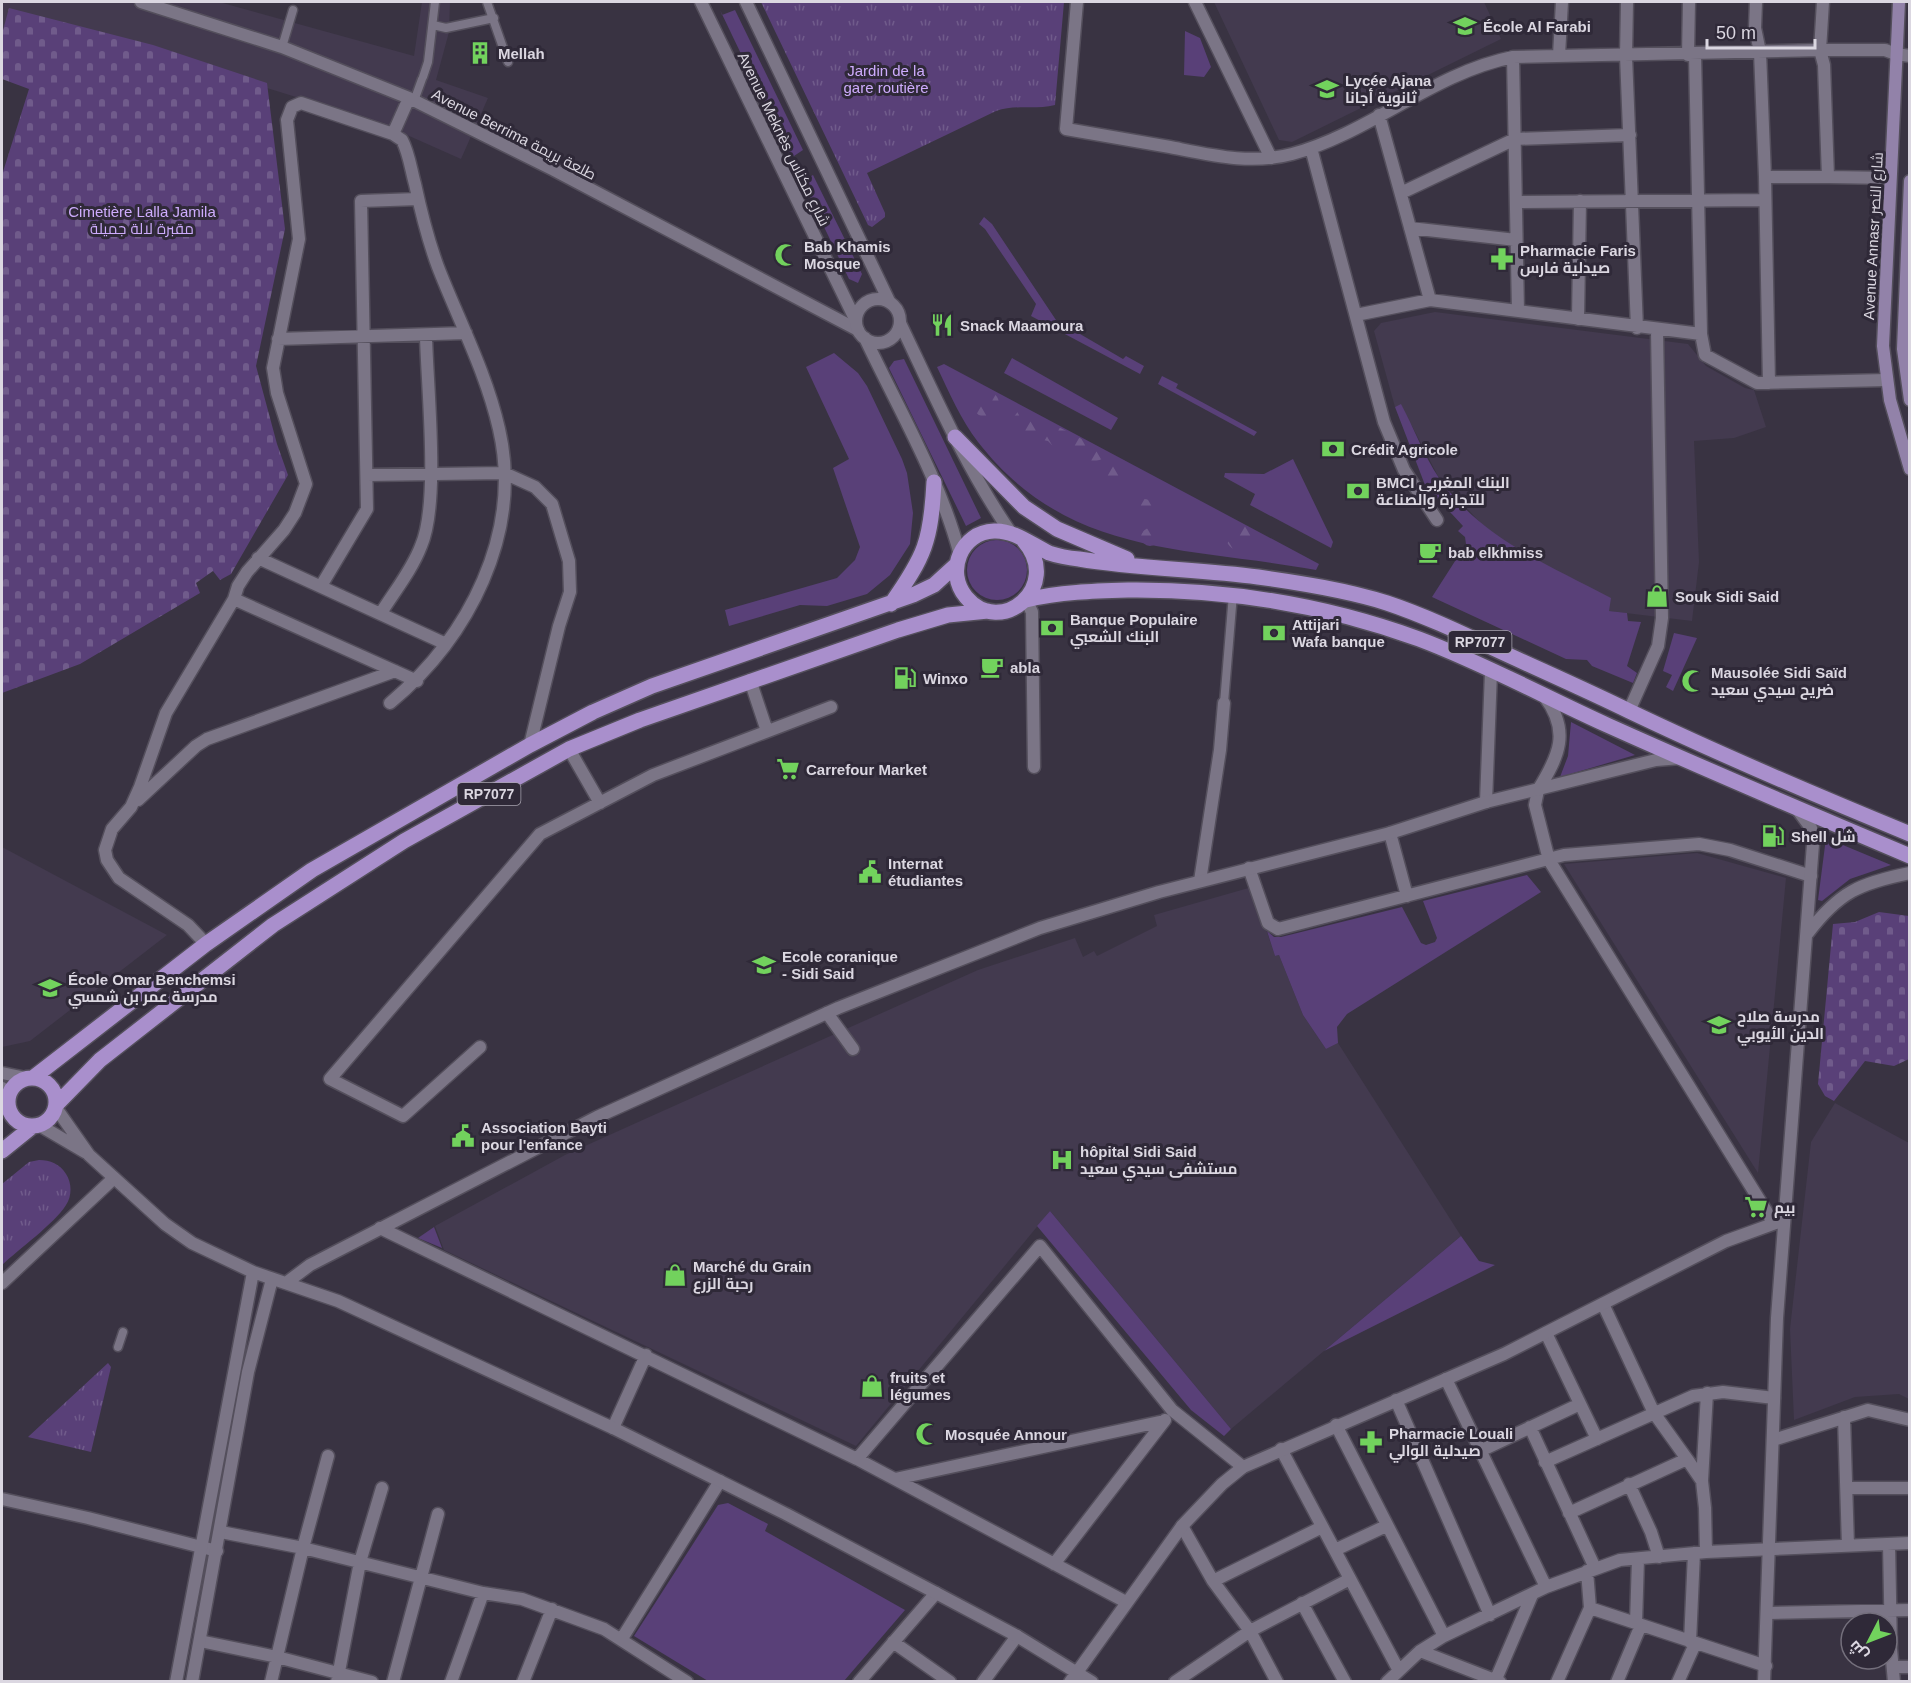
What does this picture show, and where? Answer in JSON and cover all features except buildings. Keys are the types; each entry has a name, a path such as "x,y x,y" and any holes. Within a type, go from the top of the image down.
{"main road":[{"name":"Avenue Annasr شارع النصر","path":"1899,2 1883,346 1890,400 1910,469"},
{"path":"1910,181 1903,348 1910,400"},
{"path":"955,437 1024,507 1058,529 1141,565"},
{"path":"891,604 926,547 931,527 934,482"},
{"name":"RP7077","path":"36,1126 17,1121 11,1115 5,1096 15,1084 30,1077 206,944 312,870 530,745 593,712 652,686 770,643 891,604 934,585 958,559 969,541 978,535 996,531 1011,533 1053,554 1071,558 1289,582 1391,604 1465,635 1758,770 1910,834"},
{"path":"1024,541 1036,559 1037,570 1036,582 1026,600"},
{"path":"958,559 957,580 964,595 972,603 988,611"},
{"name":"RP7077","path":"2,1151 36,1126 50,1119 56,1106 100,1060 214,968 273,925 404,841 569,749 640,720 750,680 948,615 1006,611 1026,600 1053,593 1167,590 1233,594 1361,620 1420,640 1797,809 1910,856"},
{"path":"30,1077 41,1079 53,1089 56,1106"}],"street":[{"name":"Avenue Berrima طلعة بريمة","path":"141,2 158,4 282,47 412,100 585,186 860,330"},
{"path":"393,134 422,78 434,25 435,2"},
{"path":"487,2 508,62"},
{"name":"Avenue Meknès شارع مكناس","path":"701,2 934,482 953,529 958,559"},
{"name":"Avenue Meknès شارع مكناس","path":"746,2 889,301"},
{"path":"1077,2 1066,129 1238,159 1270,158 1311,148 1461,74 1490,61 1513,57 1692,55 1820,50 1885,50 1910,56"},
{"path":"1195,2 1270,158"},
{"path":"1559,56 1562,2"},
{"path":"1627,2 1626,56 1637,328"},
{"path":"1689,2 1700,201 1701,334 1705,355 1713,362 1749,381 1769,383 1887,380"},
{"path":"1756,2 1755,28 1760,52 1765,177 1769,383"},
{"path":"1823,2 1820,50 1824,65 1828,177"},
{"path":"282,47 293,10"},
{"path":"434,25 446,28 494,18"},
{"path":"1513,57 1518,311"},
{"path":"206,944 188,925 118,878 111,870 107,860 107,839 130,807 140,787 165,713 234,599 238,586 295,513 306,484 277,393 273,368 300,239 287,120 289,111 296,104 306,104 393,134 405,146 435,260 466,333 497,422 504,472 504,508 494,553 473,602 446,644 417,681 390,703"},
{"path":"1379,115 1430,300"},
{"path":"1401,193 1515,139 1630,135"},
{"path":"1311,148 1375,391 1393,447 1404,470 1437,520"},
{"path":"1765,177 1890,178"},
{"path":"321,586 367,509 361,201 418,199"},
{"path":"1516,202 1764,200"},
{"path":"1578,319 1580,201"},
{"path":"1410,228 1516,240"},
{"path":"900,322 895,335 884,342 877,343 860,330 858,312 865,303 881,299 889,301 899,314 900,322 955,437 987,499 1011,533"},
{"path":"1356,315 1430,300 1657,331 1701,334"},
{"path":"1629,711 1658,646 1662,618 1657,331"},
{"path":"278,339 466,333"},
{"path":"381,613 422,546 428,513 430,475 426,336"},
{"path":"367,475 504,472 535,487 552,504 571,577 570,592 556,637 530,745"},
{"path":"258,558 446,644"},
{"path":"1200,881 1220,750 1233,594"},
{"path":"234,599 417,681"},
{"path":"1026,600 1032,612 1034,766"},
{"path":"130,807 195,746 207,739 395,671"},
{"path":"1485,802 1491,672"},
{"path":"750,680 766,731"},
{"path":"1544,696 1556,711 1560,738 1551,768 1538,790 1535,805 1549,860 1778,1221"},
{"path":"480,1047 403,1116 330,1079 540,834 652,775 831,707"},
{"path":"569,749 600,803"},
{"path":"286,1283 310,1265 597,1117 827,1013 1040,928 1200,881 1390,833 1485,802 1656,760 1682,758"},
{"path":"1764,1682 1770,1550 1778,1221 1807,934 1813,834 1797,809"},
{"path":"1390,833 1407,896"},
{"path":"1249,868 1268,923 1278,928 1564,855 1699,844 1730,850 1811,876"},
{"path":"1807,934 1838,898 1874,882 1910,873"},
{"path":"827,1013 853,1049"},
{"path":"2,1073 30,1077"},
{"path":"56,1106 90,1155 165,1224 192,1243 253,1272 338,1301 613,1428 936,1593 1017,1636 1073,1677 1092,1682"},
{"path":"36,1126 90,1155"},
{"path":"2,1283 114,1178"},
{"path":"1073,1677 1182,1526 1222,1484 1243,1467 1446,1378 1546,1332 1726,1241 1778,1221"},
{"path":"380,1228 857,1459 1126,1602"},
{"path":"857,1459 1040,1246 1172,1410 1243,1467"},
{"path":"176,1682 253,1272"},
{"path":"192,1682 221,1532 248,1372 272,1279"},
{"path":"1603,1304 1654,1413 1702,1481"},
{"path":"118,1347 123,1332"},
{"path":"1546,1332 1597,1439"},
{"path":"613,1428 646,1355"},
{"path":"1446,1378 1546,1587"},
{"path":"1545,1462 1678,1401 1707,1393 1774,1398"},
{"path":"1678,1682 1693,1643 1705,1508 1702,1481 1707,1393"},
{"path":"1395,1400 1490,1615"},
{"path":"1480,1451 1580,1404"},
{"path":"1054,1563 1172,1410"},
{"path":"1773,1440 1868,1410 1910,1420"},
{"path":"1844,1417 1848,1546"},
{"path":"895,1479 1164,1421"},
{"path":"1336,1425 1444,1636"},
{"path":"1530,1427 1569,1513 1591,1569 1590,1608 1557,1682"},
{"path":"1281,1449 1398,1669"},
{"path":"272,1682 303,1548 328,1456"},
{"path":"1569,1513 1687,1459"},
{"path":"621,1640 720,1481"},
{"path":"1629,1484 1652,1532 1659,1557"},
{"path":"338,1677 360,1562 381,1488"},
{"path":"1847,1488 1910,1488"},
{"path":"2,1499 217,1551"},
{"path":"393,1682 438,1514"},
{"path":"1182,1526 1214,1581 1250,1631 1273,1680"},
{"path":"1335,1550 1386,1526"},
{"path":"1214,1581 1322,1527"},
{"path":"221,1532 303,1548 483,1593 522,1599 604,1629 687,1682"},
{"path":"1387,1682 1398,1669 1420,1651 1444,1636 1546,1587 1620,1560 1700,1553 1910,1543"},
{"path":"1888,1544 1889,1610"},
{"path":"1617,1682 1639,1624 1638,1559"},
{"path":"1175,1682 1250,1631 1350,1579"},
{"path":"451,1682 483,1593"},
{"path":"859,1682 936,1593"},
{"path":"1420,1651 1498,1681 1532,1595"},
{"path":"1302,1603 1345,1682"},
{"path":"1590,1608 1766,1666"},
{"path":"523,1682 552,1609"},
{"path":"1768,1613 1910,1610"},
{"path":"983,1682 1017,1636"},
{"path":"200,1641 277,1657 338,1677 372,1682"},
{"path":"893,1642 950,1682"}],"shaded area":[{"path":"2,2 219,2 414,56 422,2 450,2 449,32 436,80 488,98 461,159 380,123 150,52 2,40"},
{"name":"Lycée Ajana ثانوية أجانا","path":"1214,2 1484,2 1501,39 1292,142 1279,140"},
{"path":"1435,312 1688,344 1706,366 1745,388 1754,390 1766,427 1734,438 1694,441 1699,562 1692,621 1609,611 1486,529 1439,478 1401,405 1395,407 1374,331 1381,323"},
{"name":"École Omar Benchemsi مدرسة عمر بن شمسي","path":"2,847 167,935 30,1041 2,1047"},
{"name":"مدرسة صلاح الدين الأيوبي","path":"1697,853 1786,878 1758,1173 1564,864"},
{"name":"hôpital Sidi Said مستشفى سيدي سعيد","path":"1252,887 1275,956 1279,955 1303,1015 1326,1049 1338,1043 1461,1236 1231,1429 1050,1211 856,1446 444,1250 435,1226 565,1155 656,1114 978,970 1075,938 1083,957 1094,951 1097,956 1157,926 1154,915"},
{"path":"1835,1103 1909,1143 1909,1399 1899,1394 1855,1397 1794,1420 1790,1329 1811,1142"}],"green space":[{"name":"Jardin de la gare routière","path":"761,2 1064,2 1055,105 996,111 867,173 885,213 885,217 872,227 868,225"},
{"name":"Cimetière Lalla Jamila مقبرة لالة جميلة","path":"9,8 153,45 267,83 285,229 256,366 277,444 288,475 231,574 220,580 213,571 196,583 200,593 80,664 2,693 2,175 29,89 2,79 2,34"},
{"path":"735,10 803,150 791,158 722,15"},
{"path":"1185,31 1200,38 1211,67 1204,77 1184,75"},
{"path":"813,175 862,274 858,283 849,279 802,181"},
{"path":"984,217 992,224 1056,320 1123,359 1126,356 1144,366 1140,374 1031,316 1036,304 985,229 979,224"},
{"path":"834,353 858,373 867,386 902,459 907,473 913,513 910,544 890,575 867,594 827,606 800,605 729,626 725,610 837,578 855,560 860,547 833,468 849,459 806,367"},
{"path":"1012,358 1118,418 1111,430 1004,373"},
{"path":"904,359 981,518 966,526 889,368 894,361"},
{"path":"944,364 1319,564 1316,570 1176,550 1132,540 1090,527 1051,508 1013,480 978,442 961,415 937,367"},
{"path":"1162,376 1178,384 1176,388 1257,432 1254,436 1158,384"},
{"path":"986,391 995,395 999,404 995,413 986,417 977,413 973,404 977,395"},
{"path":"1401,404 1439,478 1475,518 1517,548 1611,598 1609,611 1627,613 1628,621 1641,622 1627,666 1637,673 1633,683 1592,666 1587,660 1566,659 1432,597 1466,544 1465,537 1458,531 1463,526 1425,485 1395,407"},
{"path":"1020,409 1101,449 1102,459 1091,463 1064,448 1055,448 1048,441 1027,437 1020,431 1013,418"},
{"path":"1118,459 1127,462 1130,471 1127,480 1118,483 1109,480 1106,471 1109,462"},
{"path":"1293,459 1333,542 1331,548 1250,505 1255,494 1224,477 1225,473 1264,474"},
{"path":"1144,499 1153,502 1156,511 1153,520 1144,523 1135,520 1132,511 1135,502"},
{"path":"1239,524 1248,528 1252,537 1248,546 1239,550 1230,546 1226,537 1230,528"},
{"path":"1146,528 1154,528 1159,533 1157,544 1146,546 1141,541 1141,533"},
{"path":"997,540 1009,542 1022,553 1027,570 1025,582 1014,595 997,600 985,598 972,587 967,570 969,558 980,545"},
{"path":"1674,633 1697,638 1673,691 1666,687 1672,675 1663,671"},
{"path":"1571,722 1635,755 1560,777 1568,756"},
{"path":"1826,838 1891,865 1850,879 1822,901 1818,900"},
{"path":"1852,851 1858,854 1861,860 1858,866 1852,869 1846,866 1843,860 1846,854"},
{"path":"1527,875 1541,892 1347,1014 1337,1027 1338,1043 1326,1049 1303,1015 1279,955 1275,956 1267,931 1274,937 1281,937 1402,907 1421,943 1426,945 1435,942 1437,938 1423,901"},
{"path":"1879,912 1909,916 1909,1059 1894,1066 1865,1061 1834,1101 1825,1096 1818,1084 1833,924 1855,922"},
{"path":"39,1160 54,1163 64,1171 69,1181 69,1198 53,1220 2,1265 2,1184 29,1162"},
{"path":"1050,1211 1231,1429 1224,1436 1191,1410 1037,1226"},
{"path":"434,1227 442,1248 418,1238"},
{"path":"1461,1236 1479,1261 1495,1265 1324,1351"},
{"path":"108,1363 111,1367 91,1452 28,1437"},
{"path":"728,1503 768,1524 765,1531 905,1610 844,1681 708,1681 634,1636 718,1505"}],"place":[{"name":"École Al Farabi","path":"1465,26"},
{"name":"Mellah","path":"480,53"},
{"name":"Lycée Ajana ثانوية أجانا","path":"1327,89"},
{"name":"Bab Khamis Mosque","path":"786,255"},
{"name":"Pharmacie Faris صيدلية فارس","path":"1502,259"},
{"name":"Snack Maamoura","path":"942,325"},
{"name":"Crédit Agricole","path":"1333,449"},
{"name":"BMCI البنك المغربي للتجارة والصناعة","path":"1358,491"},
{"name":"bab elkhmiss","path":"1430,552"},
{"name":"Souk Sidi Said","path":"1657,596"},
{"name":"Banque Populaire البنك الشعبي","path":"1052,628"},
{"name":"Attijari Wafa banque","path":"1274,633"},
{"name":"abla","path":"992,667"},
{"name":"Winxo","path":"905,678"},
{"name":"Mausolée Sidi Saïd ضريح سيدي سعيد","path":"1693,681"},
{"name":"Carrefour Market","path":"788,769"},
{"name":"Shell شل","path":"1773,836"},
{"name":"Internat étudiantes","path":"870,872"},
{"name":"Ecole coranique - Sidi Said","path":"764,965"},
{"name":"École Omar Benchemsi مدرسة عمر بن شمسي","path":"50,988"},
{"name":"مدرسة صلاح الدين الأيوبي","path":"1719,1025"},
{"name":"Association Bayti pour l'enfance","path":"463,1136"},
{"name":"hôpital Sidi Said مستشفى سيدي سعيد","path":"1062,1160"},
{"name":"بيم","path":"1756,1207"},
{"name":"Marché du Grain رحبة الزرع","path":"675,1275"},
{"name":"fruits et légumes","path":"872,1386"},
{"name":"Mosquée Annour","path":"927,1434"},
{"name":"Pharmacie Louali صيدلية الوالي","path":"1371,1442"}]}
